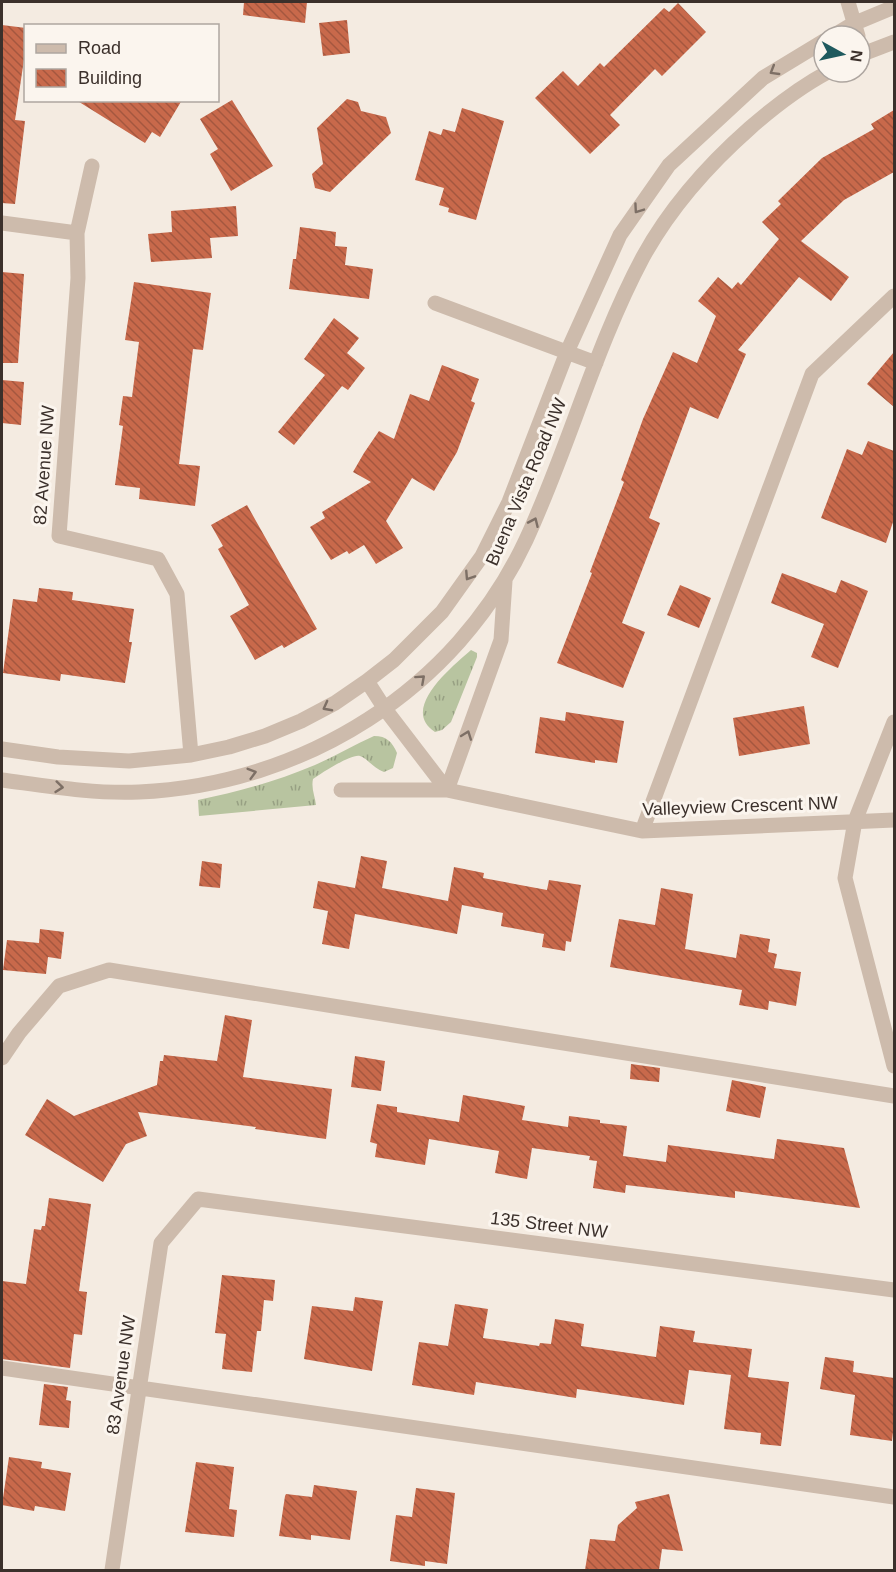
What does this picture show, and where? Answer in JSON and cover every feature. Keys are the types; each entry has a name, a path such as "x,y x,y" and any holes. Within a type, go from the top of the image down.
{"street":[{"path":"848,2 854,24"},
{"path":"866,24 894,8"},
{"path":"872,47 894,42"},
{"name":"Buena Vista Road NW","path":"2,749 58,757 129,761 191,755 229,747 274,732 335,703 394,660 442,612 482,556 509,502 567,352 620,235 669,165 762,78 812,48"},
{"name":"Buena Vista Road NW","path":"2,780 95,791 137,792 178,789 219,782 259,772 303,755 356,728 415,685 469,631 505,581 544,499 596,363 622,300 644,255 691,188 732,144 767,113 812,80"},
{"name":"82 Avenue NW","path":"92,166 77,233 78,278 59,536 158,559 177,594 191,755"},
{"path":"2,223 77,233"},
{"path":"642,831 812,374 894,296"},
{"path":"435,303 596,363"},
{"path":"447,790 501,640 505,581"},
{"path":"367,681 385,709 447,790"},
{"path":"894,722 855,821 845,878 894,1066"},
{"name":"Valleyview Crescent NW","path":"341,790 447,790 642,831 894,820"},
{"path":"2,1058 19,1033 59,986 109,970 894,1096"},
{"name":"135 Street NW","path":"198,1199 894,1290"},
{"name":"83 Avenue NW","path":"112,1570 161,1242 198,1199"},
{"path":"2,1368 894,1497"}],"green space":[{"path":"471,650 477,653 477,657 451,722 442,730 435,732 425,723 423,712 426,700 442,677"},
{"path":"374,736 386,738 393,746 397,753 393,768 384,772 360,756 343,761 313,779 316,805 199,816 198,800 243,790 286,776 315,765"}],"building":[{"path":"244,2 307,2 305,23 243,15"},
{"path":"678,3 706,32 662,76 655,69 610,115 620,125 590,154 535,98 563,71 578,86 600,63 604,67 664,8 669,12"},
{"path":"347,20 350,53 323,56 319,23"},
{"path":"2,25 24,28 24,59 15,120 25,121 15,204 2,203"},
{"path":"347,99 358,102 361,111 386,117 391,133 330,192 315,188 312,174 323,164 317,128"},
{"path":"232,100 273,166 231,191 210,154 218,149 200,119"},
{"path":"79,102 181,102 160,137 152,132 145,143"},
{"path":"462,108 504,121 476,220 448,212 449,208 439,205 444,188 415,180 429,131 441,135 443,129 455,132"},
{"path":"894,110 894,172 844,200 801,241 849,277 831,301 799,277 738,350 746,354 718,419 690,407 649,518 660,523 622,623 645,632 623,688 557,663 592,573 590,572 624,482 621,480 643,419 673,352 697,363 716,316 698,301 718,277 732,289 738,282 741,285 779,239 762,222 781,204 778,201 822,158 874,129 871,124"},
{"path":"236,206 238,236 210,238 212,258 151,262 148,234 172,232 171,211"},
{"path":"300,227 336,232 335,246 347,247 345,265 373,269 369,299 289,289"},
{"path":"2,272 24,274 18,363 2,363"},
{"path":"134,282 211,293 203,350 193,349 179,464 200,466 195,506 139,499 140,488 115,485 123,426 119,425 123,396 132,397 139,342 125,340"},
{"path":"334,318 359,338 347,353 365,368 348,390 342,386 294,445 278,432 325,375 304,359"},
{"path":"894,352 894,407 867,384"},
{"path":"442,365 479,379 471,401 475,403 457,452 434,491 412,478 386,521 403,548 376,564 364,545 349,554 347,551 331,560 310,527 325,518 322,512 371,482 353,472 364,453 379,431 394,439 410,394 429,401"},
{"path":"2,380 24,382 21,425 2,423"},
{"path":"868,441 894,451 894,519 886,543 821,518 847,449 862,455"},
{"path":"247,505 317,629 284,648 282,645 255,660 230,616 249,605 218,549 223,546 211,525"},
{"path":"782,573 836,593 841,580 868,591 838,668 811,657 824,624 771,603"},
{"path":"680,585 711,598 699,628 667,615"},
{"path":"39,588 73,592 72,600 134,609 129,642 132,642 125,683 61,674 60,681 3,673 13,599 37,602"},
{"path":"804,706 810,744 739,756 733,718"},
{"path":"566,712 624,721 617,763 595,760 595,763 535,753 540,717 565,721"},
{"path":"361,856 387,861 382,888 448,901 454,867 484,873 483,878 547,890 549,880 581,885 571,942 566,941 565,951 542,947 544,934 501,926 503,913 462,905 457,934 355,914 349,949 322,944 328,911 313,908 318,881 355,888"},
{"path":"202,861 222,864 220,888 199,886"},
{"path":"661,888 693,894 685,949 736,958 740,934 770,939 768,952 777,954 774,968 801,972 796,1006 769,1001 768,1010 739,1005 742,990 610,967 619,919 655,925"},
{"path":"40,929 64,932 61,959 48,957 46,974 3,970 7,940 39,943"},
{"path":"225,1015 252,1020 243,1077 332,1089 326,1139 255,1129 256,1127 138,1112 147,1136 126,1144 103,1182 25,1135 47,1099 74,1116 157,1085 160,1061 163,1061 164,1055 217,1061"},
{"path":"355,1056 385,1061 381,1091 351,1087"},
{"path":"631,1064 660,1068 659,1082 630,1079"},
{"path":"732,1080 766,1087 760,1118 726,1111"},
{"path":"463,1095 525,1106 522,1120 568,1127 569,1116 627,1126 623,1156 666,1162 668,1145 774,1159 777,1139 844,1148 860,1208 735,1191 735,1198 626,1185 625,1193 593,1188 597,1161 589,1160 590,1156 532,1148 527,1179 495,1173 499,1151 429,1139 425,1165 375,1157 377,1144 370,1142 377,1104 397,1107 397,1112 459,1122"},
{"path":"49,1198 91,1204 79,1291 87,1292 82,1335 74,1334 70,1368 2,1359 2,1281 26,1284 34,1229 41,1230 42,1226 45,1226"},
{"path":"222,1275 275,1280 273,1301 264,1300 261,1331 257,1331 252,1372 222,1369 226,1334 215,1333"},
{"path":"355,1297 383,1301 372,1371 304,1359 312,1306 353,1311"},
{"path":"455,1304 488,1309 483,1338 539,1346 540,1343 551,1344 555,1319 584,1324 581,1346 656,1357 660,1326 695,1331 693,1342 752,1349 748,1377 789,1382 781,1446 760,1444 761,1433 724,1429 731,1375 689,1370 684,1405 577,1389 576,1398 476,1382 474,1395 412,1385 419,1342 448,1346"},
{"path":"825,1357 854,1361 853,1372 894,1378 892,1441 850,1435 855,1395 820,1389"},
{"path":"44,1384 68,1387 66,1400 71,1401 69,1428 39,1425"},
{"path":"9,1457 42,1462 41,1468 71,1473 65,1511 35,1506 34,1511 2,1505"},
{"path":"196,1462 234,1467 229,1509 237,1510 234,1537 185,1532"},
{"path":"314,1485 357,1491 350,1540 311,1535 311,1540 279,1536 286,1494 312,1497"},
{"path":"416,1488 455,1493 447,1564 425,1561 425,1566 390,1561 396,1515 412,1517"},
{"path":"669,1494 683,1551 662,1549 659,1570 585,1570 590,1539 615,1541 618,1525 637,1508 635,1502"}]}
